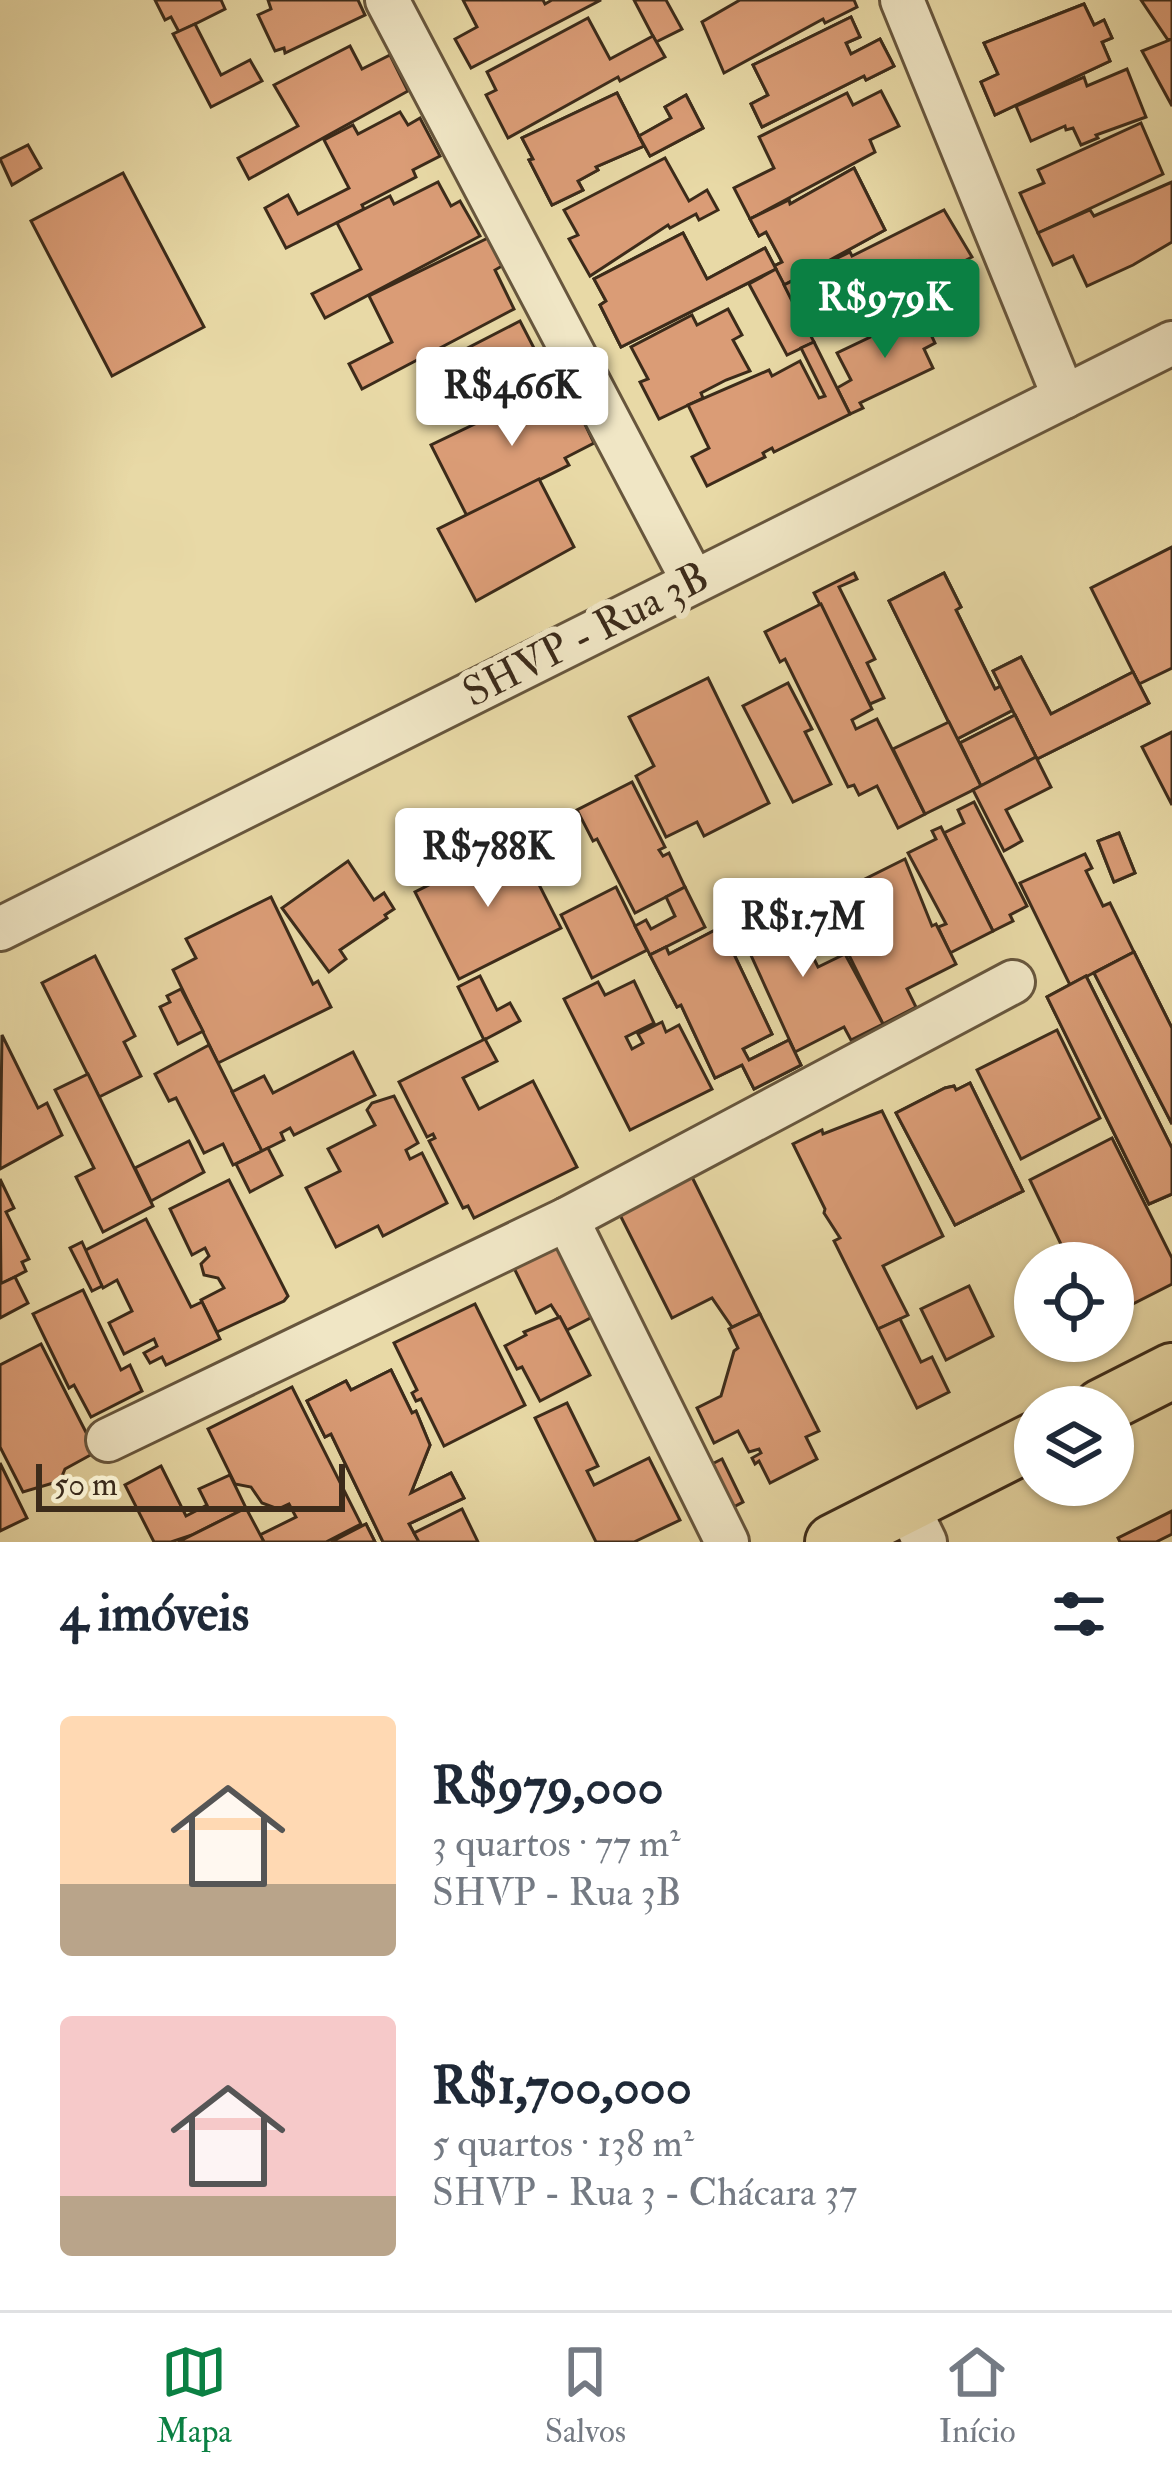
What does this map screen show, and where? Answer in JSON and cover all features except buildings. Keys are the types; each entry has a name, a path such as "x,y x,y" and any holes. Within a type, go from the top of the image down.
{"main road":[{"path":"1134,1390 1172,1371"},
{"path":"833,1542 916,1524 1014,1455"}],"street":[{"path":"387,0 693,581"},
{"path":"902,0 1064,397"},
{"name":"SHVP - Rua 3B","path":"0,928 1172,343"},
{"path":"108,1440 567,1219 1013,982"},
{"path":"567,1219 727,1542"}]}
